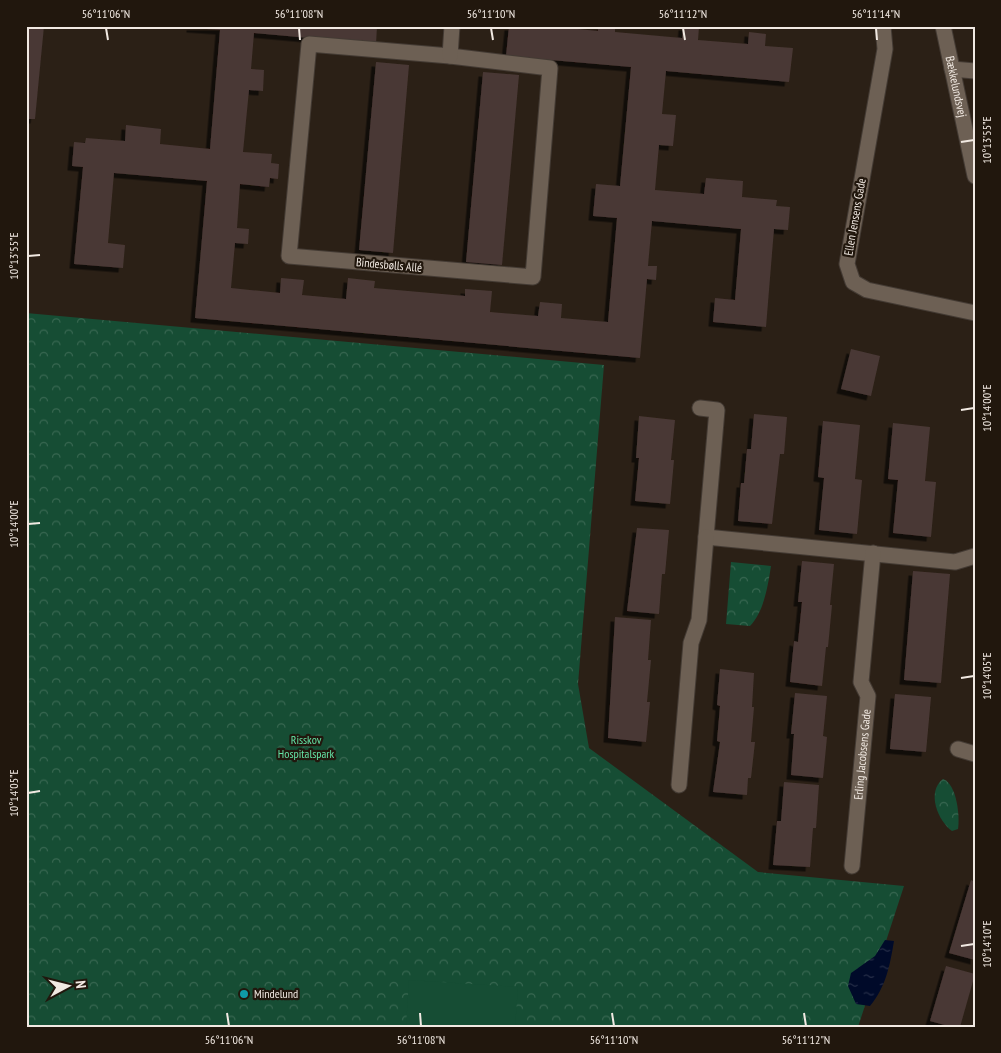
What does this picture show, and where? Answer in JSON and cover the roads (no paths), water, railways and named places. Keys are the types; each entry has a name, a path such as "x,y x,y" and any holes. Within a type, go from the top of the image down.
{"street":[{"path":"450,56 452,26"},
{"name":"Ellen Jensens Gade","path":"883,26 884,49 847,264 853,282 867,290 975,313"},
{"name":"Bækkelundsvej","path":"943,26 975,176"},
{"name":"Bindesbølls Allé","path":"309,44 450,56 550,68 533,276 289,256 309,44"},
{"path":"952,68 975,72"},
{"path":"678,785 691,643 699,620 717,410 700,408"},
{"path":"706,537 955,562 975,556"},
{"name":"Erling Jacobsens Gade","path":"852,866 868,696 861,682 873,553"},
{"path":"958,749 975,754"}],"water":[{"path":"885,940 894,941 884,983 870,1006 856,1004 848,986 851,973 875,956"}],"place":[{"name":"Mindelund","path":"244,994"}],"park label":[{"name":"Risskov Hospitalspark","path":"306,747"}]}
